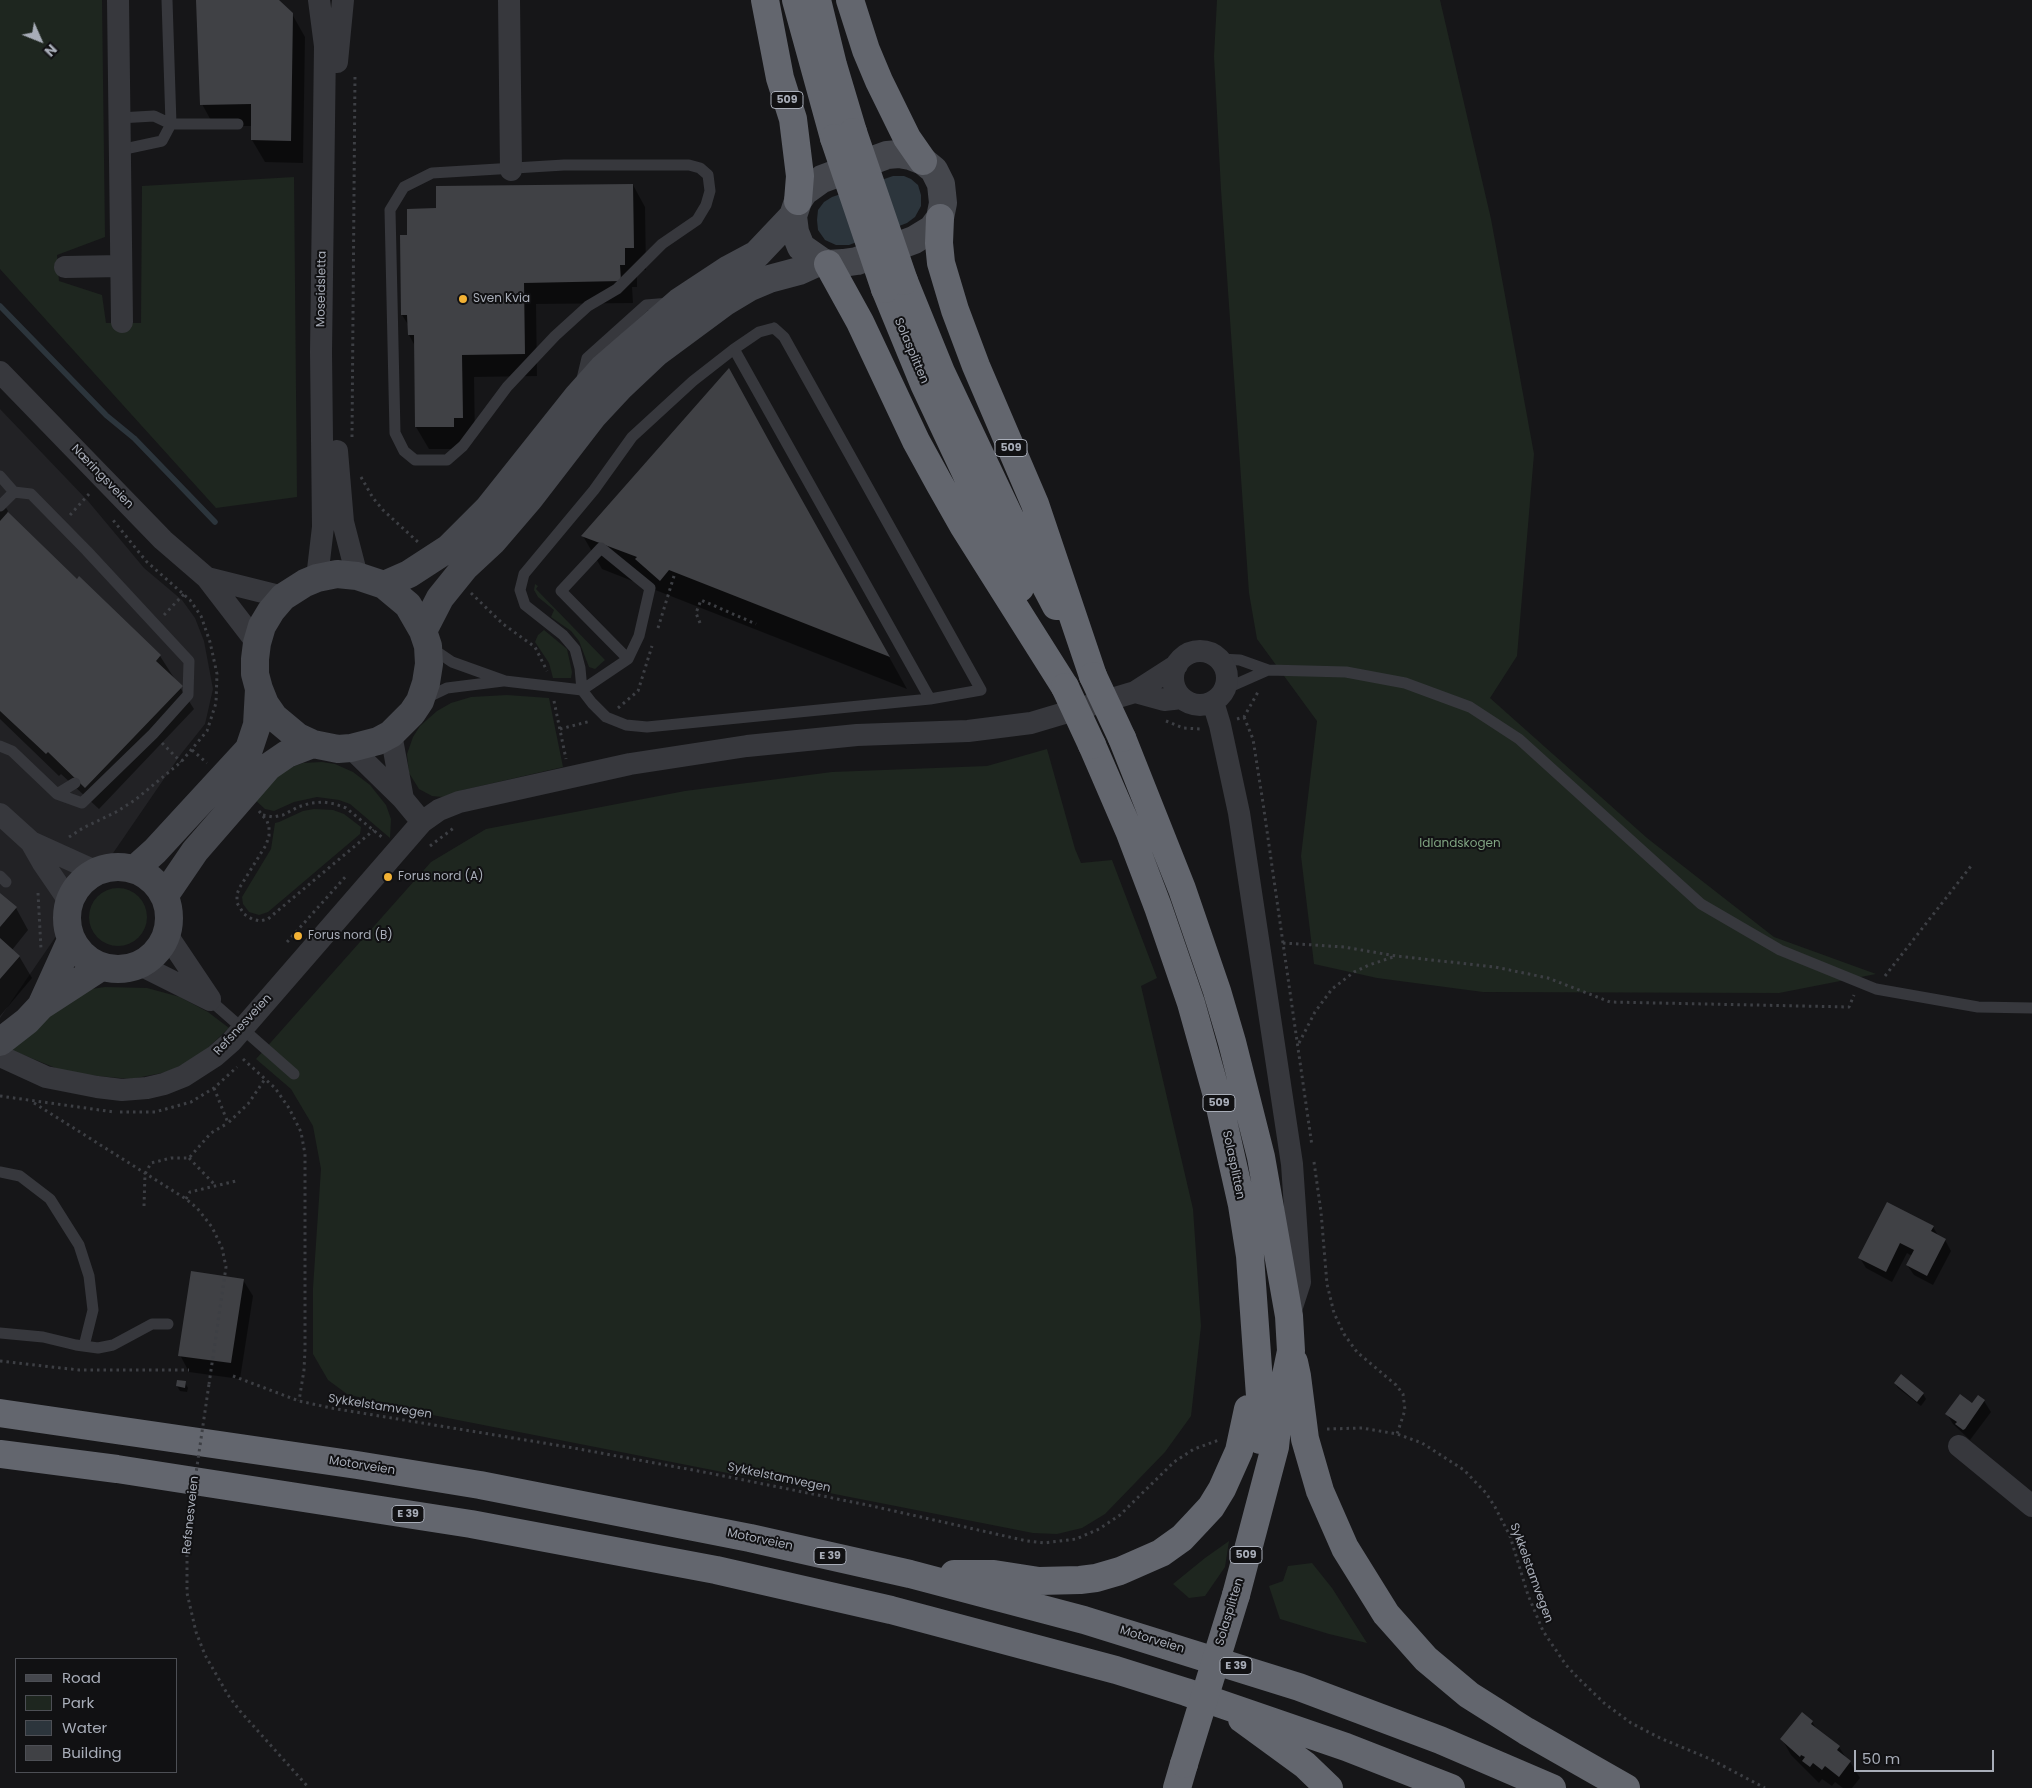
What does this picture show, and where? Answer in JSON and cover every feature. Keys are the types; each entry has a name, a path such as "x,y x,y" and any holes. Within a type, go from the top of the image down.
{"highway":[{"name":"509","path":"765,0 780,78 793,119 800,176 796,208"},
{"name":"Solasplitten","path":"796,0 894,285 924,384 1066,686 1130,833 1158,907 1191,1004 1219,1103 1242,1205 1253,1288 1256,1351 1262,1410 1256,1516"},
{"name":"Solasplitten","path":"817,0 833,65 843,135"},
{"path":"850,0 866,50 882,88 907,138 923,161"},
{"name":"509","path":"940,218 939,243 941,263 955,310 976,366 1035,504 1093,676"},
{"name":"509","path":"824,263 860,322 916,441 964,527 1066,686"},
{"name":"Solasplitten","path":"894,285 941,372 1013,524 1093,676 1122,738 1158,825 1217,991 1248,1103 1268,1190 1290,1316 1291,1351 1279,1409 1275,1447 1236,1594 1181,1776"},
{"name":"E 39","path":"910,1574 994,1574 1039,1581 1080,1580 1120,1572 1161,1553 1182,1538 1204,1514 1222,1489 1232,1470 1243,1439 1256,1351"},
{"path":"1291,1351 1297,1376 1305,1439 1320,1490 1345,1548 1386,1614 1426,1659 1469,1695 1526,1731 1626,1788"},
{"name":"Motorveien","path":"0,1413 348,1463 490,1487 750,1538 910,1574 1084,1620 1299,1687 1440,1740 1552,1788"},
{"name":"E 39","path":"0,1454 117,1469 471,1524 716,1570 943,1623 1116,1670 1346,1747 1451,1788"},
{"name":"E 39","path":"1219,1703 1298,1759 1329,1788"}],"street":[{"path":"118,0 122,322"},
{"name":"Moseidsletta","path":"318,578 323,527 321,352 325,46 319,0"},
{"name":"Moseidsletta","path":"343,0 338,46 335,381 338,481 343,522 357,576"},
{"path":"509,0 511,170"},
{"path":"729,269 762,236 774,217 783,196 787,173 780,78"},
{"path":"384,585 429,562 449,548 510,483 578,396 610,362 679,302 729,269 757,254 796,208 804,192 822,179 887,155 899,154 923,161 934,170 941,184 944,202 940,218 932,228 914,240 856,261 824,263 769,279 750,287 725,302 656,353 621,386 594,416 529,499 440,598 426,638"},
{"path":"796,208 795,232 801,247 824,263"},
{"path":"65,267 121,266"},
{"name":"Næringsveien","path":"0,372 163,540 207,578 257,643"},
{"path":"337,574 357,576 384,585 408,605 426,638 429,664 426,683 420,701 412,713 391,734 378,741 351,748 325,747 298,737 274,717 265,704 255,674 257,643 266,618 283,597 305,583 318,578 337,574"},
{"name":"Næringsveien","path":"207,578 283,597"},
{"path":"1135,692 1192,652 1212,653 1220,659 1227,673 1219,696 1222,733 1238,813 1292,1164 1300,1282 1290,1316"},
{"path":"1177,664 1174,671 1174,686 1182,698 1197,705 1219,696"},
{"path":"135,869 155,851 249,749 257,726 259,689"},
{"path":"1135,692 1164,700 1182,698"},
{"name":"Refsnesveien","path":"0,1056 46,1076 72,1083 122,1090 147,1088 184,1076 251,1035 422,822 439,810 475,797 630,764 738,747 807,739 1001,728 1031,723 1135,692"},
{"path":"391,734 403,799"},
{"path":"165,895 195,851 268,767 287,754 313,744"},
{"path":"351,748 403,799 422,822"},
{"path":"0,814 31,842 96,871"},
{"path":"31,842 69,901"},
{"path":"115,866 135,869 153,879 165,895 170,915 167,935 157,953 140,965 120,970 101,967 83,956 72,940 66,921 69,901 79,883 96,871 115,866"},
{"path":"167,935 210,1000"},
{"path":"41,1006 72,940"},
{"path":"140,965 210,1000"},
{"path":"0,1042 27,1021 41,1006 101,967"},
{"path":"1959,1446 2032,1506"}],"lane":[{"path":"120,150 162,141 171,124 166,0"},
{"path":"119,118 154,116 171,124 238,124"},
{"path":"689,164 700,168 708,175 710,191 706,206 697,220 662,244 618,289 588,306 555,336 507,387 463,446 446,460 415,460 404,451 395,433 390,210 404,187 432,174 511,170 564,166 689,164"},
{"path":"774,328 784,337 981,690 930,699 647,727 626,725 606,717 582,690 580,668 575,649 563,635 525,605 520,590 524,574 594,490 632,437 693,381 734,349 759,332 774,328"},
{"path":"734,349 930,699"},
{"path":"0,476 14,492 31,494 189,661 188,695 153,734 82,803 56,794 12,752 0,746"},
{"path":"0,506 14,492"},
{"path":"426,638 452,662 505,681 582,690 628,659 639,636 650,588 601,548 562,591 628,659"},
{"path":"1220,659 1240,660 1268,670 1346,672 1405,683 1470,708 1519,739 1701,904 1780,950 1876,989 1978,1007 2032,1008"},
{"path":"1219,696 1268,670"},
{"path":"420,701 446,688 505,681"},
{"path":"56,794 75,783"},
{"path":"210,1000 294,1074"},
{"path":"0,1172 20,1176 50,1199 79,1245 89,1276 93,1310 84,1346"},
{"path":"0,1333 43,1337 98,1348 113,1345 152,1324 168,1324"}],"path":[{"path":"352,439 354,97"},
{"path":"360,476 373,498 383,510 424,547"},
{"path":"83,486 96,499"},
{"path":"62,525 90,493"},
{"path":"63,842 82,828 116,812 135,800 181,762 207,731 216,703 217,674 202,616 184,594 146,561 112,518"},
{"path":"155,625 184,594"},
{"path":"700,623 696,613 701,600 756,624"},
{"path":"1236,720 1244,717 1259,689"},
{"path":"1244,717 1253,739 1313,1151"},
{"path":"153,734 181,762"},
{"path":"192,750 207,764"},
{"path":"374,830 268,919 252,920 239,908 237,894 266,845 269,836 269,827 263,815 273,817 283,815 298,807 323,802 335,804 346,808 374,830 386,840"},
{"path":"425,852 442,836 462,824"},
{"path":"1876,989 1894,963 1971,866"},
{"path":"36,887 39,895 40,956"},
{"path":"1283,943 1344,947 1396,956 1495,967 1548,978 1610,1002 1849,1006 1860,983"},
{"path":"1298,1045 1315,1012 1332,989 1354,972 1396,956"},
{"path":"251,1035 243,1060 282,1097 301,1132 305,1154 306,1350 299,1401"},
{"path":"189,1158 211,1133 228,1123 248,1104 265,1079"},
{"path":"214,1088 228,1123"},
{"name":"Refsnesveien","path":"32,1102 186,1199 197,1208 212,1227 222,1248 226,1267 187,1535 187,1593 196,1632 205,1654 228,1695 309,1788"},
{"path":"144,1206 144,1174 150,1163 171,1158 189,1158 216,1186"},
{"path":"1314,1161 1328,1284 1334,1313 1344,1334 1354,1348 1396,1385 1403,1394 1405,1410 1397,1434"},
{"path":"186,1199 190,1192 236,1181"},
{"path":"0,1361 79,1370 189,1370"},
{"name":"Sykkelstamvegen","path":"233,1376 299,1401 709,1473 872,1506 1027,1541 1044,1542 1076,1539 1099,1530 1120,1516 1174,1462 1202,1446 1224,1439"},
{"name":"Sykkelstamvegen","path":"1322,1430 1362,1428 1397,1434 1422,1443 1464,1470 1486,1493 1510,1536 1528,1595 1543,1630 1566,1665 1591,1692 1616,1713 1646,1731 1710,1759 1765,1788"}],"shaded area":[{"path":"0,409 88,501 144,568 182,600 195,618 204,641 213,689 205,724 181,754 0,1018"}],"green space":[{"path":"0,0 102,0 105,237 57,255 59,281 102,295 106,323 141,323 142,186 294,177 297,497 216,508 0,269"},
{"name":"Idlandskogen","path":"1217,0 1440,0 1491,219 1534,454 1517,656 1490,698 1647,838 1774,937 1876,974 1779,993 1483,992 1377,978 1314,964 1301,856 1317,721 1257,639 1249,593 1221,190 1214,56"},
{"path":"535,584 538,586 536,589 605,660 595,669 589,667 579,641 571,631 551,617 554,610 538,597 534,590"},
{"path":"544,630 567,649 572,672 571,678 553,678 549,663 535,642 538,635"},
{"path":"507,695 549,698 563,767 463,790 443,797 432,796 419,789 409,773 407,754 413,737 420,726 437,711 451,703 471,697"},
{"path":"1047,749 1075,849 1081,863 1112,860 1157,978 1141,986 1193,1209 1201,1326 1191,1416 1165,1452 1105,1514 1082,1528 1057,1534 1033,1533 412,1411 347,1394 328,1380 313,1354 313,1288 321,1169 313,1126 291,1089 256,1059 431,862 486,829 685,791 832,772 987,766"},
{"path":"322,762 335,764 353,772 370,785 386,805 391,819 390,838 350,804 339,800 317,797 294,802 274,811 265,809 254,799 271,779 292,767 303,763"},
{"path":"314,809 333,810 344,814 361,827 360,834 268,912 259,915 249,912 243,904 242,897 271,849 275,823 303,811"},
{"path":"118,888 129,890 139,896 145,906 147,917 145,928 139,938 129,944 118,946 107,944 97,938 91,928 89,917 91,906 97,896 107,890"},
{"path":"105,987 147,988 180,997 208,1012 229,1028 198,1057 167,1072 131,1079 86,1075 58,1069 9,1049 49,1013 91,989"},
{"path":"1229,1541 1225,1567 1205,1596 1189,1598 1173,1584 1205,1558"},
{"path":"1312,1563 1332,1588 1367,1643 1280,1619 1269,1586 1283,1581 1288,1566"}],"water":[{"path":"893,176 904,176 918,185 921,195 921,206 915,217 907,223 849,245 836,245 825,240 818,230 817,220 818,210 824,202 832,197"}],"building":[{"path":"196,0 279,0 293,13 291,141 251,140 251,104 200,105"},
{"name":"Sven Kvia","path":"633,184 634,248 625,248 625,265 620,265 621,281 524,283 525,354 462,355 463,418 454,418 454,427 415,427 414,335 408,335 407,315 401,315 400,235 407,235 407,209 436,208 436,186"},
{"path":"729,368 890,657 669,570 660,581 635,559 637,557 581,536"},
{"path":"8,512 77,579 79,576 161,655 156,661 183,686 85,788 48,752 46,754 0,711 0,521"},
{"path":"0,893 17,907 0,927"},
{"path":"0,938 20,956 0,979"},
{"path":"1887,1202 1934,1226 1931,1231 1946,1239 1927,1276 1906,1265 1914,1250 1900,1243 1886,1272 1858,1258"},
{"path":"191,1271 244,1279 231,1363 178,1356"},
{"path":"1901,1374 1924,1393 1917,1402 1894,1383"},
{"path":"177,1380 186,1381 185,1388 176,1386"},
{"path":"1960,1394 1972,1403 1978,1395 1985,1400 1963,1430 1955,1424 1957,1422 1945,1414"},
{"path":"1802,1712 1813,1721 1811,1724 1840,1746 1837,1750 1851,1761 1839,1777 1825,1766 1822,1770 1813,1763 1810,1767 1802,1761 1805,1757 1801,1755 1800,1757 1780,1739"}],"waterway":[{"path":"0,306 106,415 134,438 215,522"}],"place":[{"name":"Sven Kvia","path":"463,299"},
{"name":"Forus nord (A)","path":"388,877"},
{"name":"Forus nord (B)","path":"298,936"}]}
